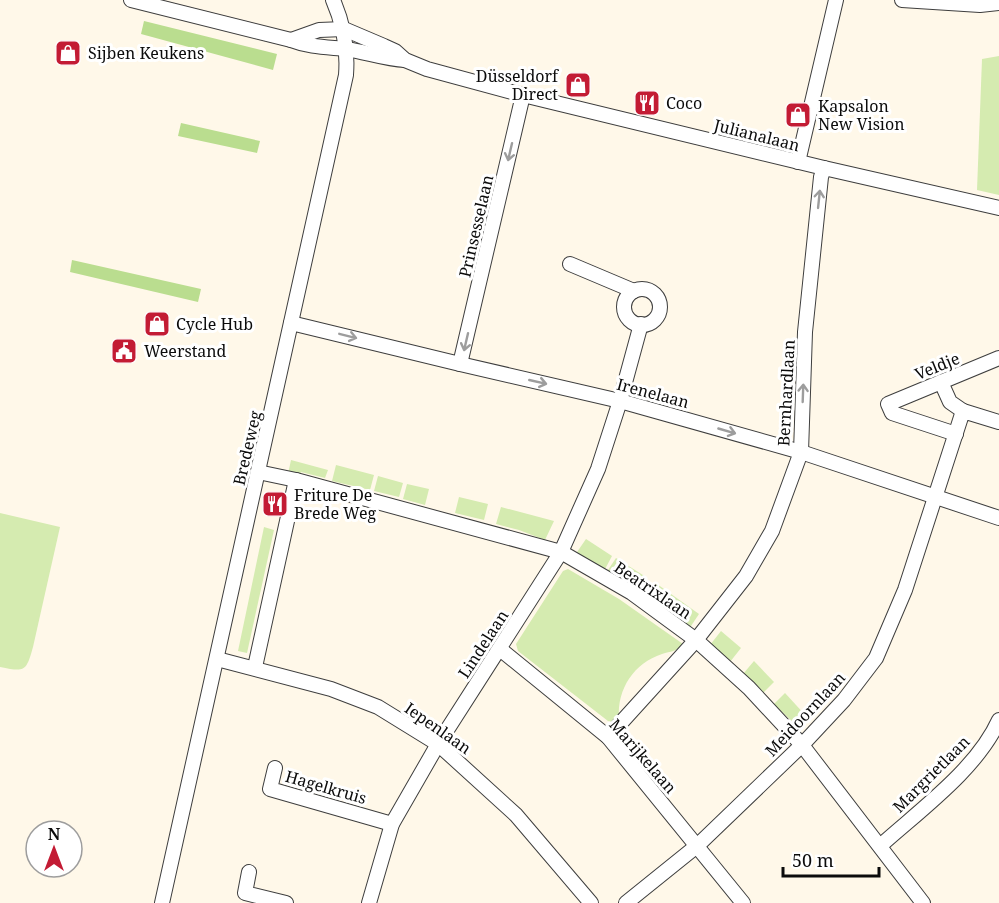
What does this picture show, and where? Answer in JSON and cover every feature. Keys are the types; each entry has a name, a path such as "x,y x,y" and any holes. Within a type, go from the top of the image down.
{"street":[{"name":"Julianalaan","path":"131,0 291,40 306,46 347,50 392,60 405,60"},
{"name":"Bredeweg","path":"162,903 346,75 347,50 344,29 333,0"},
{"path":"798,162 836,0"},
{"path":"902,0 980,5 999,3"},
{"name":"Julianalaan","path":"344,29 395,51 405,60 427,69 523,95 798,162 999,208"},
{"path":"291,40 318,30 344,29"},
{"name":"Prinsesselaan","path":"460,364 523,95"},
{"name":"Bernhardlaan","path":"608,737 696,640 746,576 772,531 801,452 806,332 821,177 824,168"},
{"path":"570,264 634,291"},
{"path":"650,290 660,302 660,308 656,318 649,323 641,324 630,319 624,308 627,297 634,291 650,290"},
{"name":"Irenelaan","path":"291,323 620,400 801,452 999,518"},
{"name":"Lindelaan","path":"369,903 392,824 438,744 561,552 598,469 641,324"},
{"name":"Veldje","path":"956,434 892,413 888,404 999,358"},
{"path":"941,382 950,402 963,411 999,423"},
{"name":"Meidoornlaan","path":"626,903 698,845 802,745 844,700 876,658 905,590 963,411"},
{"name":"Beatrixlaan","path":"258,472 296,480 561,552 632,593 696,640 749,688 802,745 922,903"},
{"path":"255,668 296,480"},
{"name":"Marijkelaan","path":"500,649 608,737 744,903"},
{"name":"Iepenlaan","path":"217,659 331,690 378,707 438,744 516,815 591,903"},
{"name":"Margrietlaan","path":"880,846 958,775 984,746 999,720"},
{"name":"Hagelkruis","path":"275,768 270,789 392,824"},
{"path":"249,872 245,893 286,903"}],"green space":[{"path":"144,21 277,54 273,70 141,34"},
{"path":"999,56 999,195 977,190 982,59"},
{"path":"181,123 260,141 257,153 178,136"},
{"path":"72,260 201,289 198,302 70,272"},
{"path":"291,460 328,470 325,478 301,472 300,476 288,474"},
{"path":"336,465 374,475 370,490 332,481"},
{"path":"378,476 403,483 399,497 374,491"},
{"path":"407,484 429,489 425,505 403,499"},
{"path":"459,497 488,504 484,520 455,513"},
{"path":"501,507 554,521 545,540 496,524"},
{"path":"0,513 60,527 33,647 26,666 15,670 0,667"},
{"path":"264,527 274,530 247,653 238,651"},
{"path":"586,539 612,556 604,571 575,555"},
{"path":"616,558 646,577 635,591 606,573"},
{"path":"568,569 619,599 683,644 676,650 652,658 629,678 621,697 619,718 614,722 608,721 518,651 516,644 563,571"},
{"path":"657,584 699,614 689,629 648,600"},
{"path":"721,631 741,648 730,662 710,645"},
{"path":"754,661 774,682 763,693 743,674"},
{"path":"785,693 807,717 797,726 774,704"}],"place":[{"name":"Sijben Keukens","path":"68,53"},
{"name":"Düsseldorf Direct","path":"578,85"},
{"name":"Coco","path":"647,103"},
{"name":"Kapsalon New Vision","path":"798,115"},
{"name":"Cycle Hub","path":"157,324"},
{"name":"Weerstand","path":"124,351"},
{"name":"Friture De Brede Weg","path":"275,504"}]}
